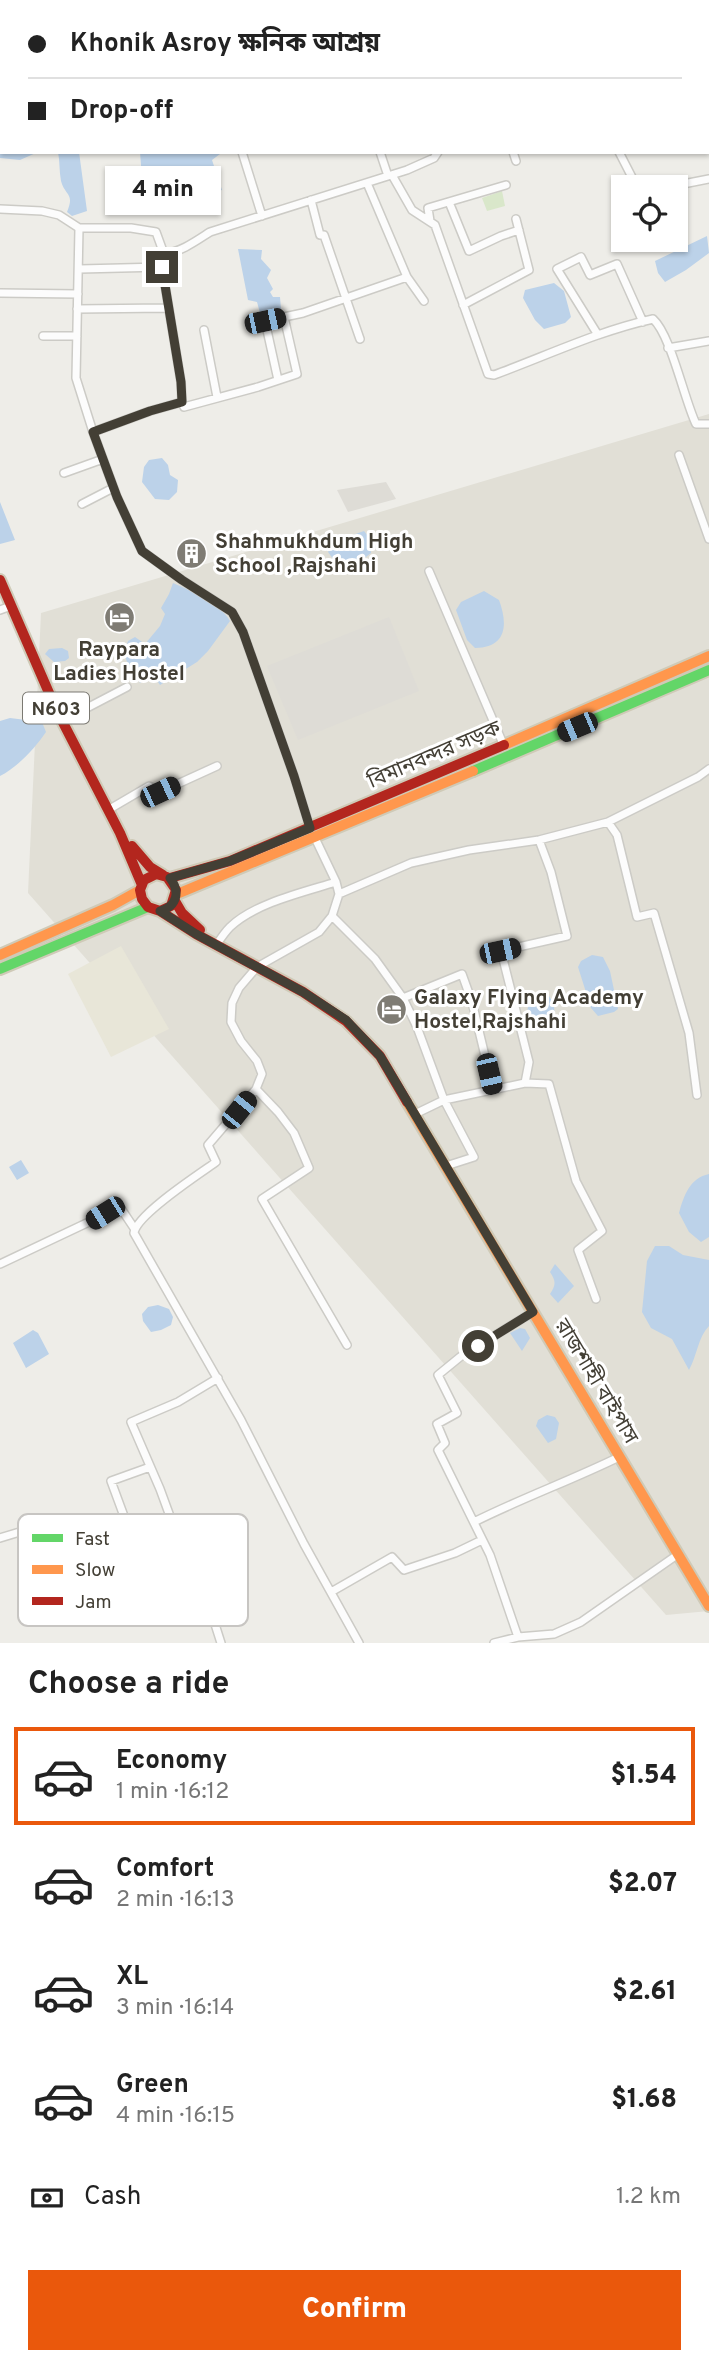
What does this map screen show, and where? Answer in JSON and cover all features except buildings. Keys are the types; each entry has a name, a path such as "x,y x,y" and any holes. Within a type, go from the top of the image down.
{"main road":[{"name":"N603","path":"0,580 6,608 134,860 142,899 148,907 160,911 218,945"},
{"name":"বিমানবন্দর সড়ক","path":"176,897 312,833 709,656"},
{"name":"বিমানবন্দর সড়ক","path":"166,876 230,861 312,833 709,670"},
{"name":"N603","path":"120,833 150,867 175,885 176,897 190,922 218,945"},
{"path":"0,955 113,905 141,887 149,876 166,876"},
{"path":"160,911 166,909 176,897"},
{"path":"0,969 148,907"},
{"name":"রাজশাহী বাইপাস","path":"218,945 303,992 346,1020 380,1056 709,1606"}],"street":[{"path":"243,154 262,216"},
{"path":"381,154 390,176 412,210 430,221 437,230 485,371 491,376 630,323 656,321 696,424 709,424"},
{"path":"164,254 182,249 210,232 390,176 434,154"},
{"path":"514,154 516,161"},
{"path":"620,154 631,175"},
{"path":"688,183 709,179"},
{"path":"367,183 407,277 424,301"},
{"path":"430,221 428,208 506,185"},
{"path":"311,200 320,235 324,235 360,339"},
{"path":"449,202 469,251 519,230"},
{"path":"0,209 42,211 59,215 79,228 131,228 156,232 164,254 162,267 167,308 184,407 297,374 284,317"},
{"path":"463,305 529,270 516,219"},
{"path":"79,228 76,378 113,488 142,551 232,612 243,632 312,833 336,882 339,894 332,916 318,932 257,967 239,988 232,1003 231,1022 241,1041 257,1061 262,1074 256,1089 208,1145 216,1162 168,1196 134,1228"},
{"path":"598,335 557,269 581,257 590,275 617,264 643,322"},
{"path":"80,269 162,267"},
{"path":"278,380 265,321 303,313 407,277"},
{"path":"0,293 78,294"},
{"path":"77,309 167,308"},
{"path":"204,330 217,397"},
{"path":"43,336 77,335"},
{"path":"668,348 709,341"},
{"path":"93,432 182,402"},
{"path":"679,455 708,534"},
{"path":"64,473 103,459"},
{"path":"82,504 113,488"},
{"path":"429,571 505,746"},
{"path":"62,720 127,687"},
{"path":"108,810 149,786 160,792 217,766"},
{"path":"339,894 411,863 469,850 539,840 608,822 698,778 709,769"},
{"path":"608,822 617,835 636,917 654,912 689,1033 697,1095"},
{"path":"525,1083 529,1062 500,951 567,936 551,872 539,840"},
{"path":"218,945 230,927 247,915 292,895 336,882"},
{"path":"332,916 375,959 403,998 418,1027 444,1100 474,1157 446,1166"},
{"path":"403,998 463,974 493,1089"},
{"path":"415,1114 444,1100 493,1089 525,1083 549,1084 576,1181 602,1231 578,1250 596,1299"},
{"path":"256,1089 294,1133 309,1168 262,1199 347,1345"},
{"path":"0,1264 91,1221 118,1204 218,1378 359,1643"},
{"path":"518,1637 490,1555 438,1450 445,1443 437,1424 457,1413 438,1375 460,1357 533,1312"},
{"path":"168,1514 131,1422 178,1402 218,1378"},
{"path":"474,1522 619,1457"},
{"path":"123,1514 111,1481 150,1467"},
{"path":"0,1538 18,1533"},
{"path":"331,1592 392,1557 404,1570 455,1553 482,1540"},
{"path":"494,1643 518,1637 554,1634 581,1622 677,1555"},
{"path":"216,1626 221,1643"}],"shaded area":[{"path":"709,414 709,1611 666,1615 28,893 41,613"},
{"path":"386,482 396,499 348,512 337,490"},
{"path":"389,617 419,691 298,740 267,666"},
{"path":"121,946 169,1029 111,1057 68,974"}],"green space":[{"path":"502,191 505,206 487,211 482,198"}],"water":[{"path":"0,154 34,154 20,160 0,158"},
{"path":"58,154 79,154 87,211 72,216 67,212 70,198 61,181"},
{"path":"140,154 220,154 212,160 222,190 199,197 143,191"},
{"path":"707,236 709,253 665,282 658,273 655,261 674,252 688,252 688,245"},
{"path":"238,249 262,250 261,259 271,270 267,278 273,289 270,292 273,297 280,297 281,309 260,313 257,302 248,300"},
{"path":"554,283 564,291 571,317 565,323 544,329 535,320 523,298 525,290"},
{"path":"162,458 168,465 170,475 178,480 177,492 169,500 155,499 142,482 144,467 149,460"},
{"path":"0,502 15,540 0,544"},
{"path":"364,531 368,536 371,553 347,572 341,570 328,552 339,541"},
{"path":"173,583 212,603 230,621 197,662 160,685 153,675 140,683 126,659 128,641 135,637 145,644 160,626 165,614 161,608"},
{"path":"484,591 499,600 504,626 494,644 475,648 467,640 456,610 461,602"},
{"path":"62,648 68,651 69,658 65,661 54,662 45,654 49,649"},
{"path":"10,718 42,722 46,732 26,757 0,776 0,721"},
{"path":"592,955 603,957 610,971 618,1009 598,1016 591,1008 578,967 581,961"},
{"path":"549,996 554,1007 552,1021 550,1025 536,1029 529,1024 528,1007 533,1001"},
{"path":"21,1160 29,1173 17,1180 9,1167"},
{"path":"709,1174 709,1237 701,1242 689,1232 679,1213 692,1183"},
{"path":"655,1246 669,1246 683,1255 709,1260 709,1326 702,1336 689,1370 672,1339 651,1328 642,1312 647,1261"},
{"path":"555,1264 574,1286 558,1303 550,1294 554,1283 550,1272"},
{"path":"158,1305 169,1309 173,1317 171,1325 151,1332 143,1321 142,1314 148,1307"},
{"path":"520,1328 525,1329 530,1338 522,1351 510,1333"},
{"path":"33,1330 38,1333 49,1354 26,1368 13,1343"},
{"path":"547,1415 555,1417 559,1423 556,1439 548,1443 536,1426 538,1420"}],"traffic: fast":[{"path":"473,771 709,670"},
{"path":"0,969 148,907"}],"traffic: slow":[{"path":"504,745 709,656"},
{"path":"177,894 473,771"},
{"path":"0,955 113,905 140,890"},
{"path":"407,1102 709,1606"}],"traffic: jam":[{"path":"0,580 56,709 120,833 142,885"},
{"path":"170,878 230,861 504,745"},
{"path":"132,846 150,867 163,875"},
{"path":"160,911 171,906 176,890 167,877 156,874 144,880 140,890 148,907 160,911 196,934 303,992 346,1021 380,1056 407,1102"},
{"path":"175,901 182,913 200,930"}],"place":[{"name":"Shahmukhdum High School ,Rajshahi","path":"192,553"},
{"name":"Raypara Ladies Hostel","path":"119,617"},
{"name":"Galaxy Flying Academy Hostel,Rajshahi","path":"391,1009"}],"route":[{"path":"162,267 182,402 93,432 117,497 142,551 232,612 243,632 310,828 230,861 170,878 177,894 175,901 160,911 196,934 303,992 346,1020 380,1056 533,1312 478,1346"}]}
